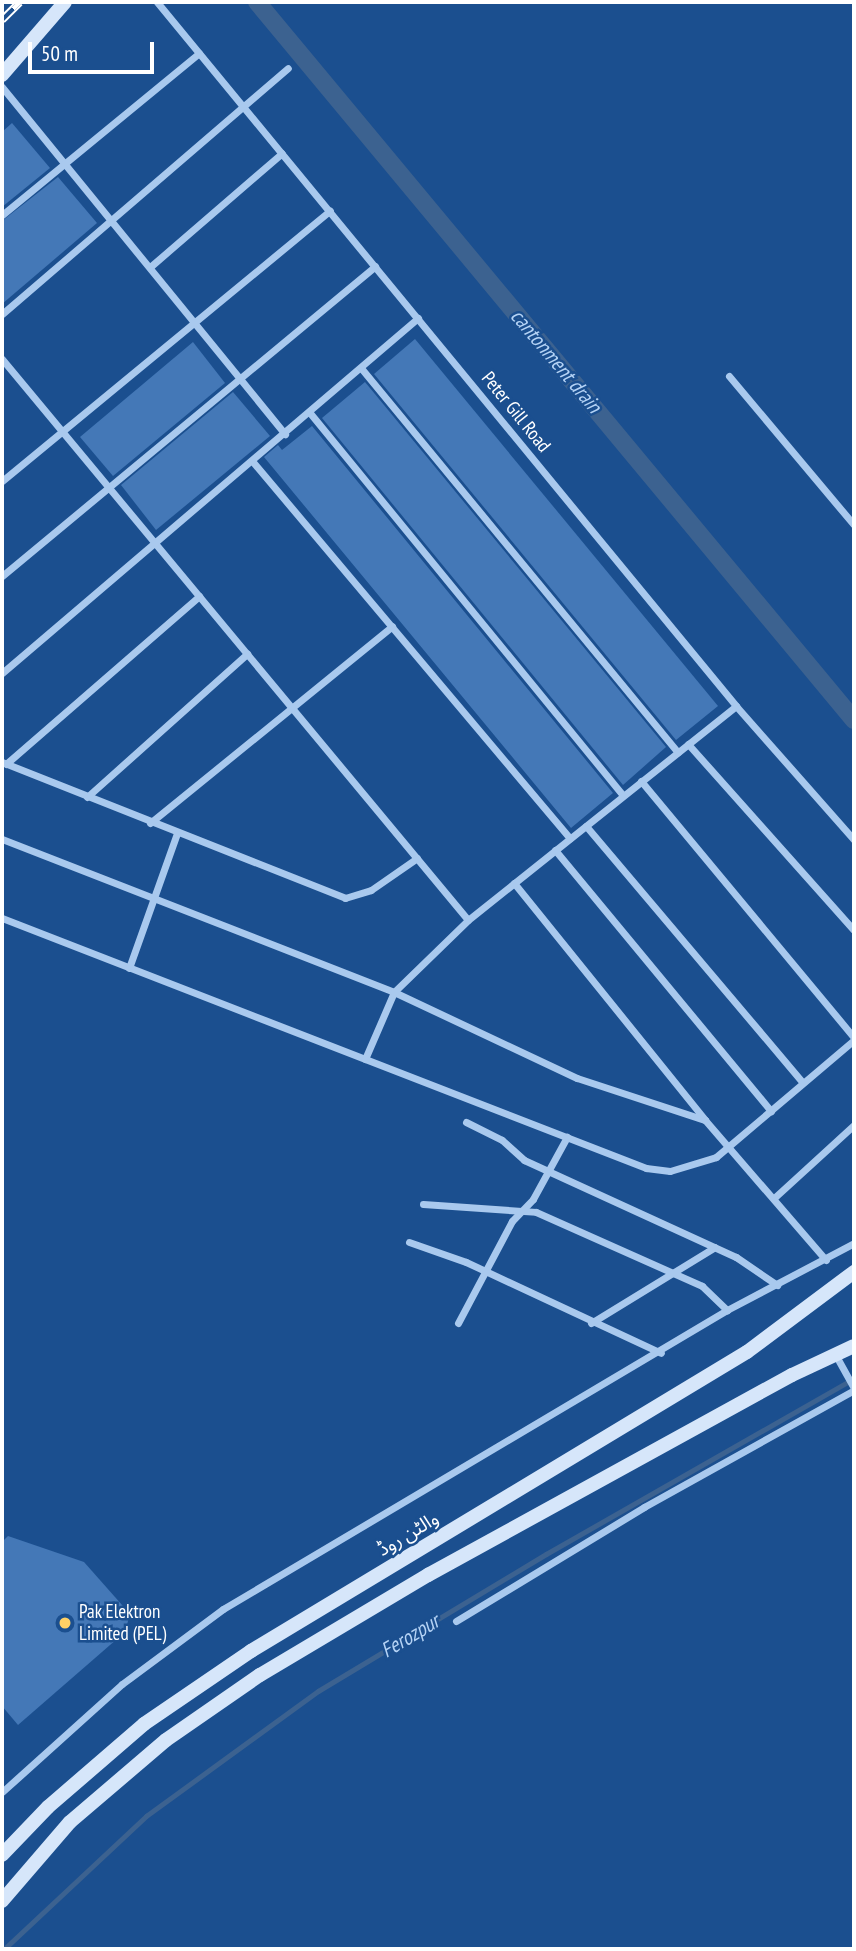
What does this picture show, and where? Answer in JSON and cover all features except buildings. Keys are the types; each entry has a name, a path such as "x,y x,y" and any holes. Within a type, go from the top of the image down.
{"main road":[{"path":"2,75 65,2"},
{"name":"والٹن روڈ","path":"2,1855 48,1807 144,1724 240,1658 791,1323 854,1272"},
{"path":"791,1323 854,1284"},
{"path":"2,1901 69,1822 166,1740 260,1675 440,1568 854,1345"}],"street":[{"name":"Peter Gill Road","path":"157,2 736,706 854,839"},
{"path":"2,215 199,53"},
{"path":"2,314 288,68"},
{"path":"2,87 285,435"},
{"path":"150,267 282,153"},
{"path":"2,481 330,211"},
{"path":"2,576 111,490 375,266"},
{"path":"2,673 285,435 418,318"},
{"path":"2,359 468,920"},
{"path":"361,368 678,752"},
{"path":"729,376 854,525"},
{"path":"310,413 623,795"},
{"path":"253,462 570,838"},
{"path":"199,596 4,763 345,898 371,890 417,858"},
{"path":"150,823 392,626"},
{"path":"88,797 247,654"},
{"path":"366,1059 394,992 468,920 736,706"},
{"path":"688,744 854,930"},
{"path":"2,918 646,1168 670,1171 716,1157 854,1039 641,782"},
{"path":"586,825 803,1083"},
{"path":"129,968 177,833"},
{"path":"2,839 394,992 577,1078 705,1120"},
{"path":"555,850 771,1111"},
{"path":"514,883 705,1120 730,1145 826,1259"},
{"path":"466,1122 502,1140 524,1160 762,1270 777,1284"},
{"path":"774,1198 854,1125"},
{"path":"458,1323 512,1221 523,1211 550,1171 567,1137"},
{"path":"423,1204 523,1211 598,1236 716,1295 727,1310"},
{"path":"409,1242 485,1271 591,1323 661,1353"},
{"path":"2,1792 122,1684 223,1609 661,1353 727,1310 854,1243"},
{"path":"591,1323 645,1294 671,1273 715,1247"},
{"path":"456,1621 643,1507 854,1389 834,1354"}],"waterway":[{"name":"cantonment drain","path":"257,2 854,720"},
{"name":"Ferozpur","path":"4,1949 146,1816 318,1691 546,1554 854,1378"}],"railway":[{"path":"2,20 20,2"}],"place":[{"name":"Pak Elektron Limited (PEL)","path":"65,1623"}]}
